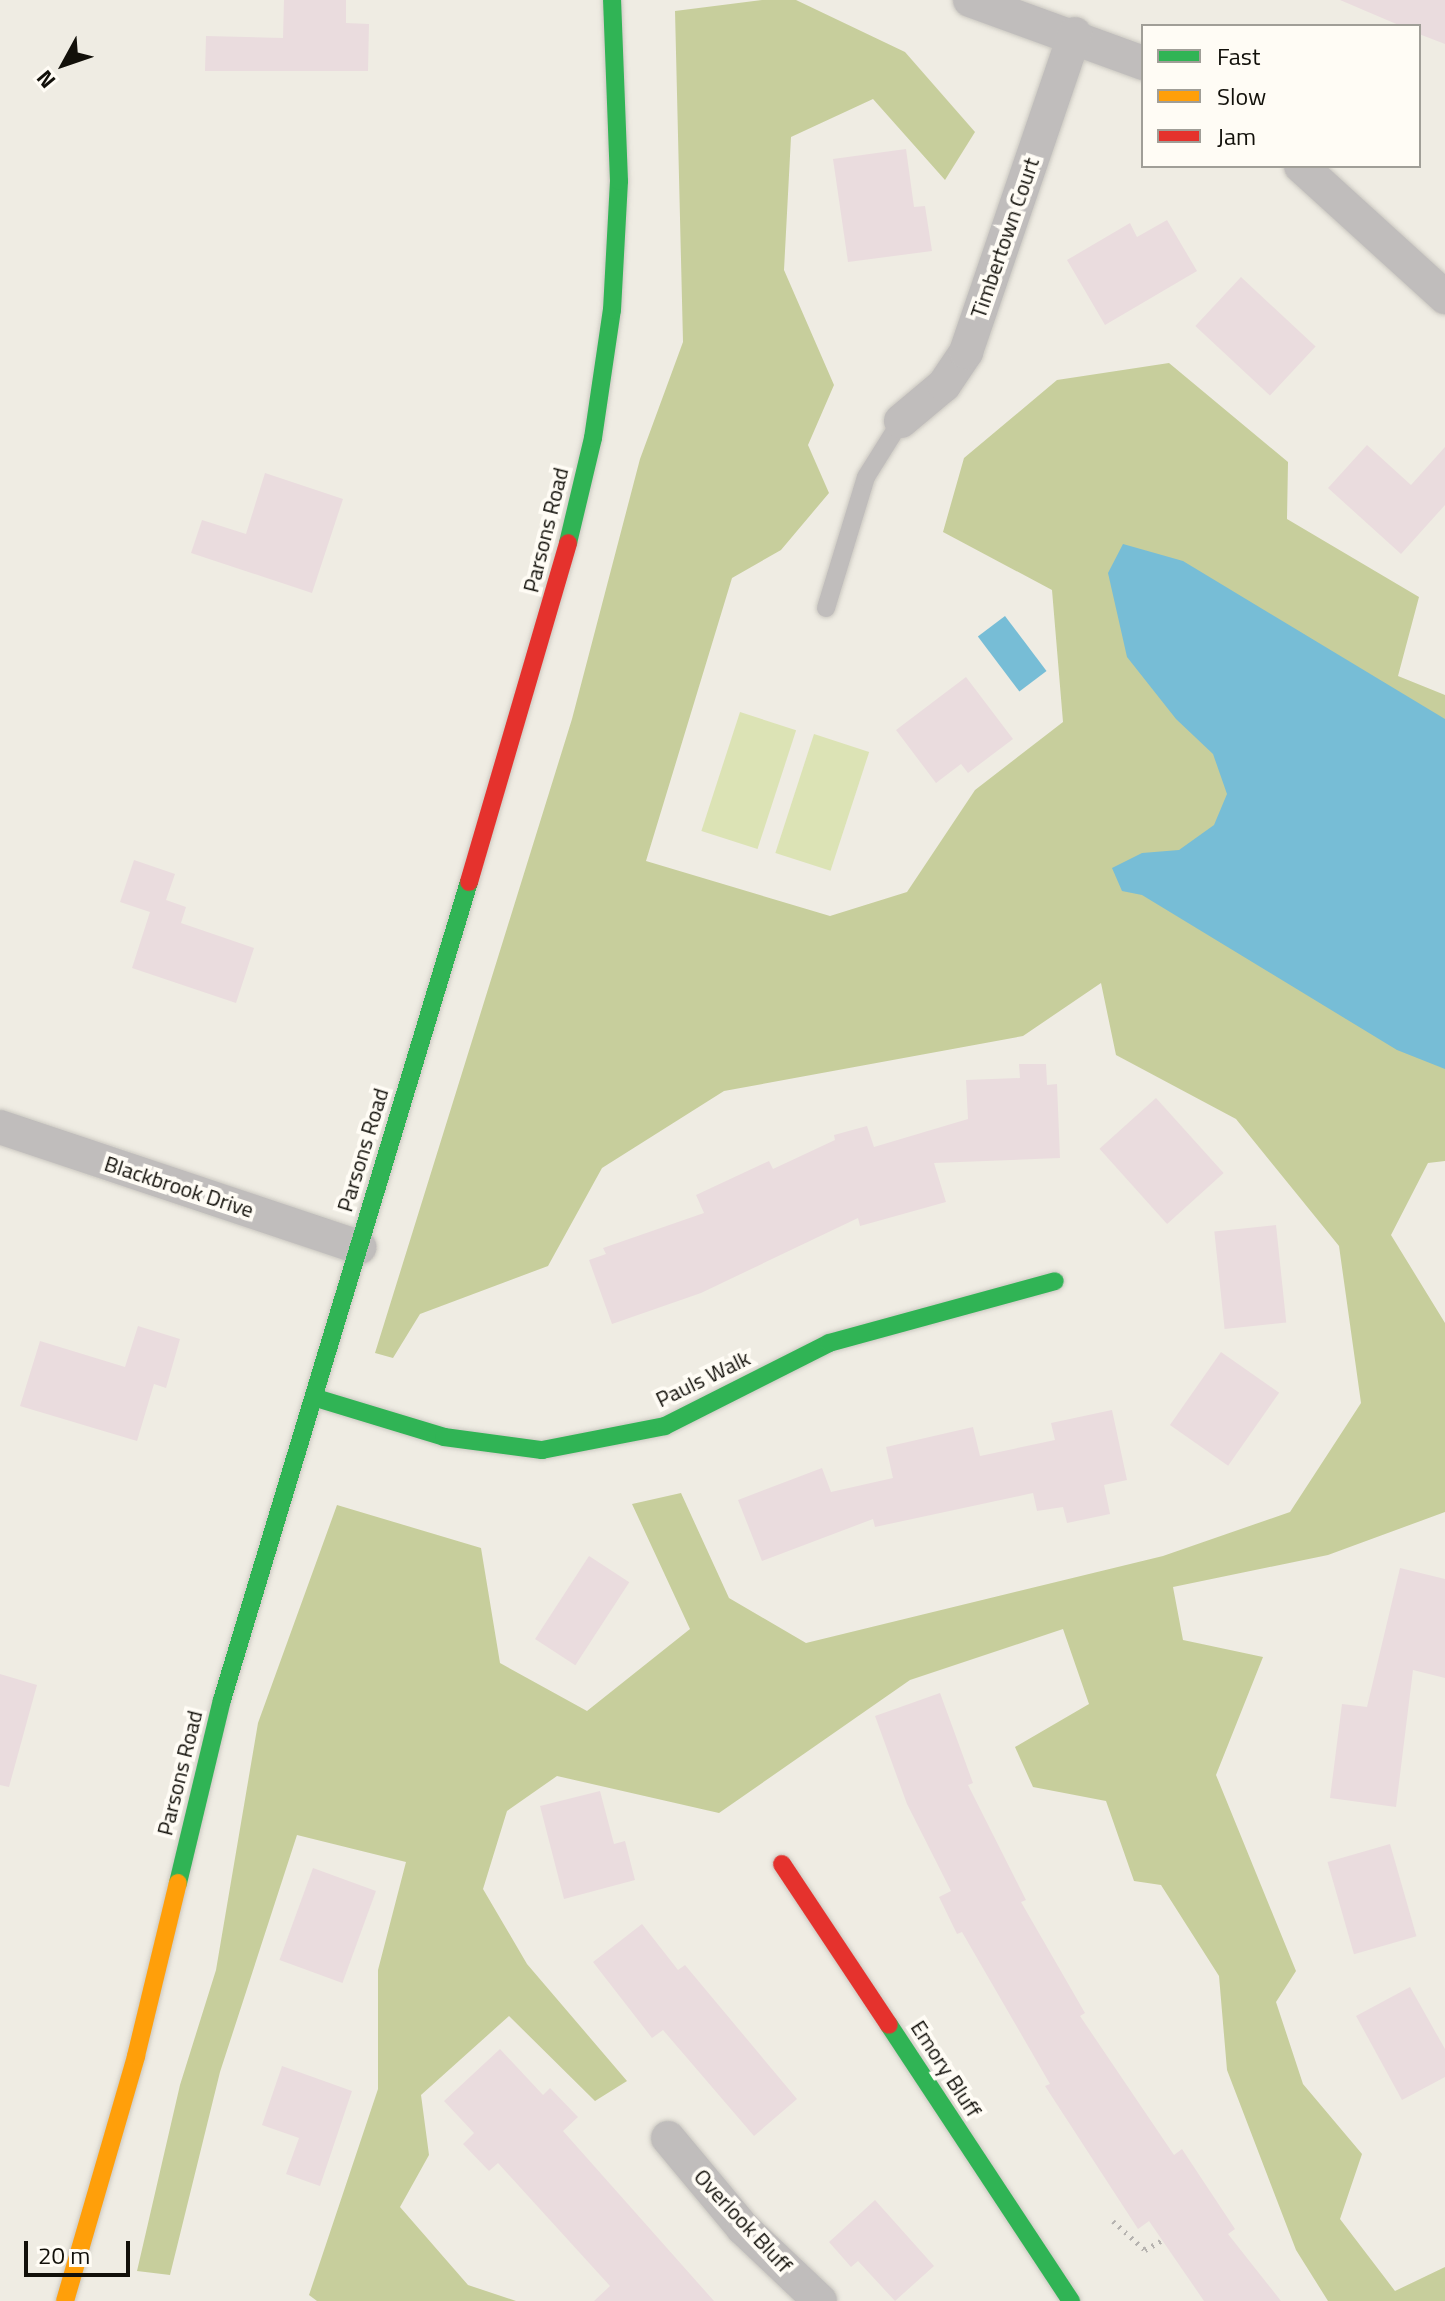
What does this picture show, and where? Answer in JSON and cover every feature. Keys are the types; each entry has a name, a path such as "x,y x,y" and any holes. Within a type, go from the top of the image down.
{"street":[{"name":"Parsons Road","path":"65,2301 136,2056 222,1700 316,1398 557,591 593,438 612,310 619,181 612,0"},
{"path":"970,0 1075,34 1141,62"},
{"name":"Timbertown Court","path":"901,421 944,385 966,352 1075,34"},
{"path":"1303,168 1445,297"},
{"name":"Blackbrook Drive","path":"0,1127 359,1247"},
{"name":"Pauls Walk","path":"316,1398 444,1437 542,1450 665,1426 829,1343 1055,1281"},
{"name":"Emory Bluff","path":"782,1864 1058,2297"},
{"name":"Overlook Bluff","path":"668,2138 743,2228 820,2301"}],"lane":[{"path":"826,608 866,477 901,421"}],"path":[{"path":"1113,2221 1145,2250 1162,2240"}],"green space":[{"path":"762,0 796,0 905,52 975,132 945,180 873,99 791,137 784,270 834,385 808,445 829,493 781,550 732,578 646,861 830,916 907,892 975,790 1063,722 1052,590 943,532 964,458 1057,380 1169,363 1288,462 1287,519 1419,597 1398,676 1445,695 1445,1161 1428,1163 1391,1235 1445,1323 1445,1512 1328,1555 1173,1587 1183,1640 1263,1657 1216,1775 1296,1971 1276,2002 1303,2084 1362,2154 1340,2219 1395,2291 1445,2267 1445,2301 1328,2301 1296,2250 1227,2070 1219,1976 1161,1885 1134,1881 1106,1801 1033,1787 1015,1747 1089,1704 1063,1629 910,1680 719,1813 557,1776 507,1811 483,1889 527,1964 627,2081 595,2101 509,2016 421,2095 429,2155 400,2207 468,2285 516,2301 317,2301 309,2295 378,2089 378,1970 406,1862 297,1835 220,2072 170,2275 137,2271 180,2085 216,1970 258,1723 337,1505 481,1548 500,1663 587,1711 690,1629 632,1504 681,1493 729,1598 806,1643 1163,1556 1290,1512 1361,1403 1339,1246 1236,1119 1116,1055 1101,983 1023,1036 724,1091 602,1168 548,1266 420,1314 393,1358 375,1353 572,719 640,459 683,342 675,11"},
{"path":"740,712 796,730 757,849 701,831"},
{"path":"814,734 869,752 831,871 775,853"}],"water":[{"path":"1123,544 1183,561 1445,719 1445,1069 1397,1050 1142,895 1122,891 1112,868 1142,853 1179,850 1214,825 1227,794 1213,754 1176,719 1127,657 1108,573"},
{"path":"1005,616 1047,671 1019,692 978,636"}],"building":[{"path":"284,0 346,0 346,23 369,24 368,71 205,71 206,36 283,38"},
{"path":"1340,0 1445,0 1445,44 1421,35 1421,24 1396,24"},
{"path":"906,149 914,207 925,206 932,251 848,262 833,159"},
{"path":"1167,220 1197,271 1105,325 1067,260 1130,223 1137,237"},
{"path":"1241,277 1316,347 1270,396 1195,326"},
{"path":"1367,445 1411,485 1445,447 1445,505 1401,554 1328,488"},
{"path":"265,473 343,499 312,593 191,553 202,520 246,534"},
{"path":"966,677 1013,739 968,773 961,764 936,783 896,730"},
{"path":"134,860 175,874 166,900 186,907 181,923 254,948 236,1003 132,968 150,912 120,902"},
{"path":"1019,1064 1046,1064 1047,1085 1057,1084 1060,1158 934,1163 946,1202 860,1226 858,1218 701,1293 612,1324 589,1260 606,1254 603,1248 704,1213 696,1195 769,1161 773,1169 835,1140 834,1135 867,1126 874,1147 968,1119 966,1080 1020,1078"},
{"path":"1156,1098 1224,1173 1167,1224 1100,1149"},
{"path":"1276,1225 1286,1322 1225,1329 1214,1231"},
{"path":"138,1326 180,1339 166,1388 154,1384 137,1441 20,1406 40,1341 125,1367"},
{"path":"1221,1352 1279,1393 1228,1466 1170,1425"},
{"path":"1112,1410 1127,1480 1104,1485 1110,1514 1067,1523 1063,1507 1037,1511 1033,1493 875,1527 873,1519 762,1561 738,1500 822,1468 831,1492 893,1478 886,1447 973,1427 980,1456 1055,1440 1051,1423"},
{"path":"589,1556 629,1582 575,1665 535,1639"},
{"path":"1400,1568 1445,1579 1445,1678 1413,1670 1396,1807 1330,1798 1342,1704 1367,1707"},
{"path":"0,1674 37,1685 9,1787 0,1785"},
{"path":"940,1693 973,1783 968,1785 1026,1900 1021,1902 1085,2013 1080,2016 1174,2155 1182,2149 1235,2229 1228,2234 1281,2301 1204,2301 1149,2221 1138,2229 1045,2086 1050,2084 962,1932 957,1934 939,1897 951,1891 907,1804 875,1716"},
{"path":"600,1791 614,1844 625,1841 635,1880 564,1899 540,1806"},
{"path":"1390,1844 1416,1936 1354,1954 1328,1862"},
{"path":"313,1868 376,1891 342,1983 279,1960"},
{"path":"642,1924 678,1970 685,1965 797,2099 754,2136 663,2030 652,2038 593,1962"},
{"path":"1410,1987 1445,2049 1445,2077 1402,2100 1356,2016"},
{"path":"500,2049 543,2095 550,2088 578,2117 563,2131 714,2301 594,2301 610,2286 498,2163 489,2171 463,2144 474,2133 444,2101"},
{"path":"282,2066 352,2091 320,2186 286,2174 299,2138 262,2125"},
{"path":"875,2200 934,2266 895,2301 858,2261 851,2267 829,2242"}],"traffic: fast":[{"path":"568,543 593,438 612,310 619,181 612,0"},
{"path":"178,1883 222,1700 469,882"},
{"path":"316,1398 444,1437 542,1450 665,1426 829,1343 1055,1281"},
{"path":"889,2025 1071,2301"}],"traffic: slow":[{"path":"65,2301 136,2056 178,1883"}],"traffic: jam":[{"path":"469,882 568,543"},
{"path":"782,1864 889,2025"}]}
